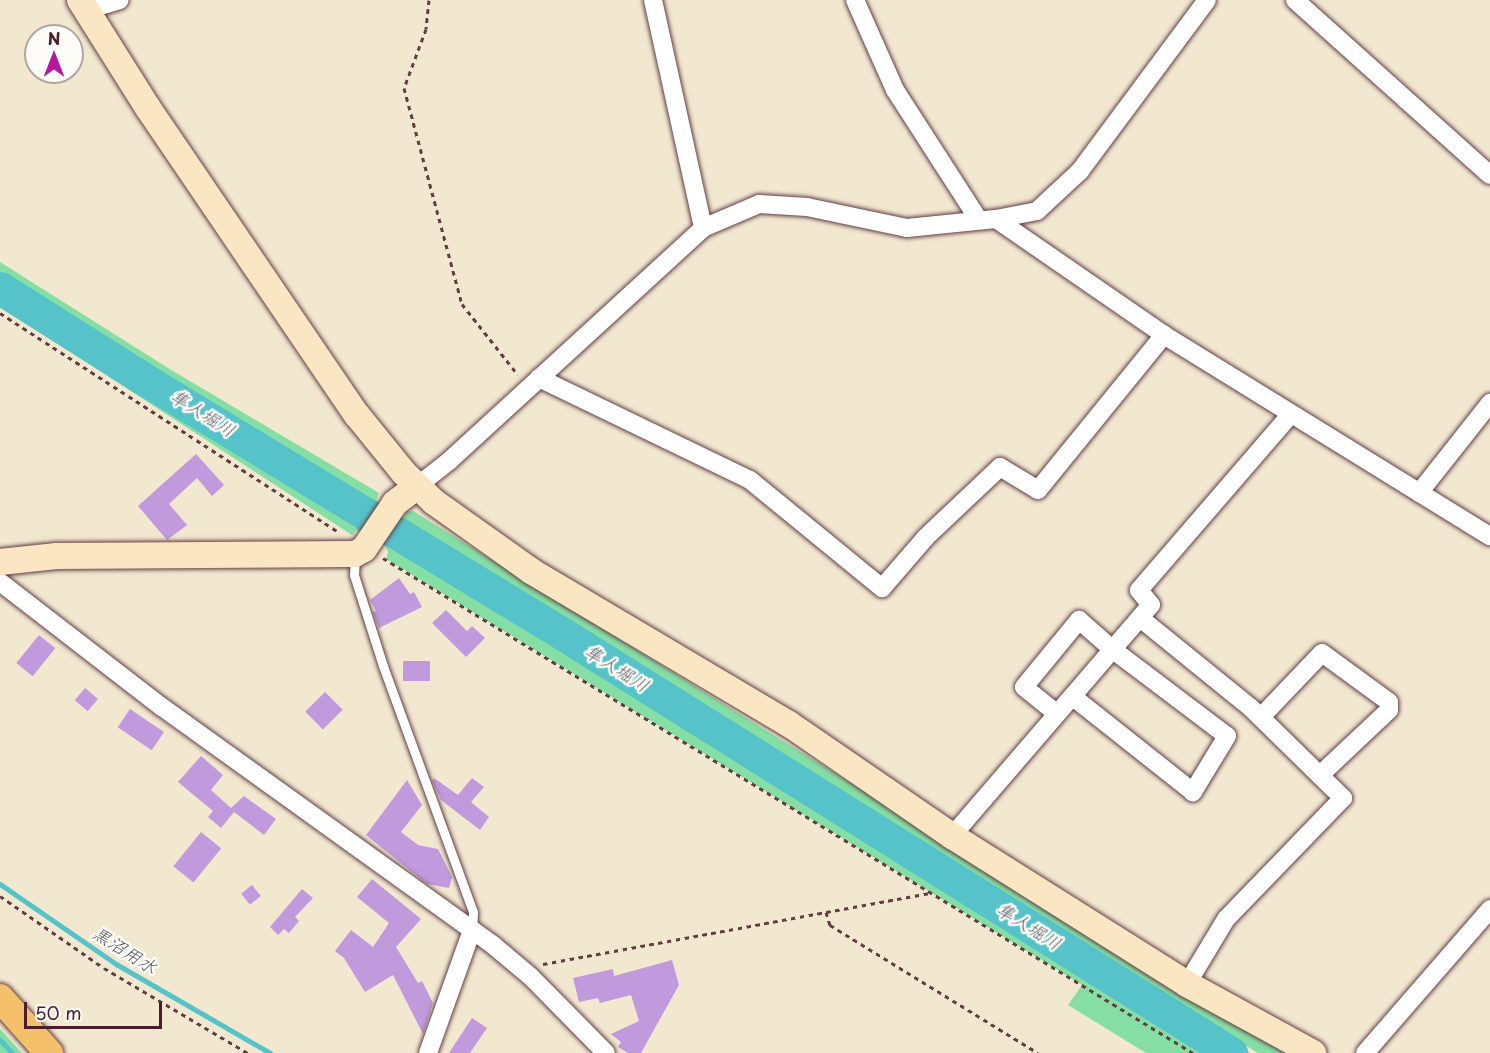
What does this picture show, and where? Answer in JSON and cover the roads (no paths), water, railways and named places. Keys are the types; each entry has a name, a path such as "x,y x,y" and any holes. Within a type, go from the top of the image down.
{"main road":[{"path":"0,998 50,1053"}],"street":[{"path":"119,0 84,5 148,108 274,296 357,415 416,486 478,536 531,571 789,724 952,836 1186,984 1313,1053"},
{"path":"653,0 703,228"},
{"path":"855,0 895,90 987,219 1290,415 1490,536"},
{"path":"0,562 57,556 363,548 395,503 449,461 703,228 759,204 807,207 907,228 1037,211 1080,171 1207,0"},
{"path":"1295,0 1490,175"},
{"path":"533,382 750,480 882,588 926,537 1000,467 1038,490 1164,335"},
{"path":"1419,493 1490,403"},
{"path":"952,836 1151,605 1139,590 1290,415"},
{"path":"0,582 171,714 472,930 530,976 606,1053"},
{"path":"1140,618 1261,717 1343,798 1226,919 1186,984"},
{"path":"1056,713 1024,687 1079,620 1112,649 1227,736 1192,792 1072,696"},
{"path":"1261,717 1322,653 1389,702 1389,710 1320,775"},
{"path":"1365,1053 1490,909"},
{"path":"428,1053 472,930"}],"lane":[{"path":"363,548 354,575 391,688 472,912 472,930"}],"waterway":[{"name":"隼人堀川","path":"0,288 147,381 563,634 1231,1053"},
{"name":"黒沼用水","path":"0,884 116,964 270,1053"},
{"path":"0,1040 12,1053"}]}
